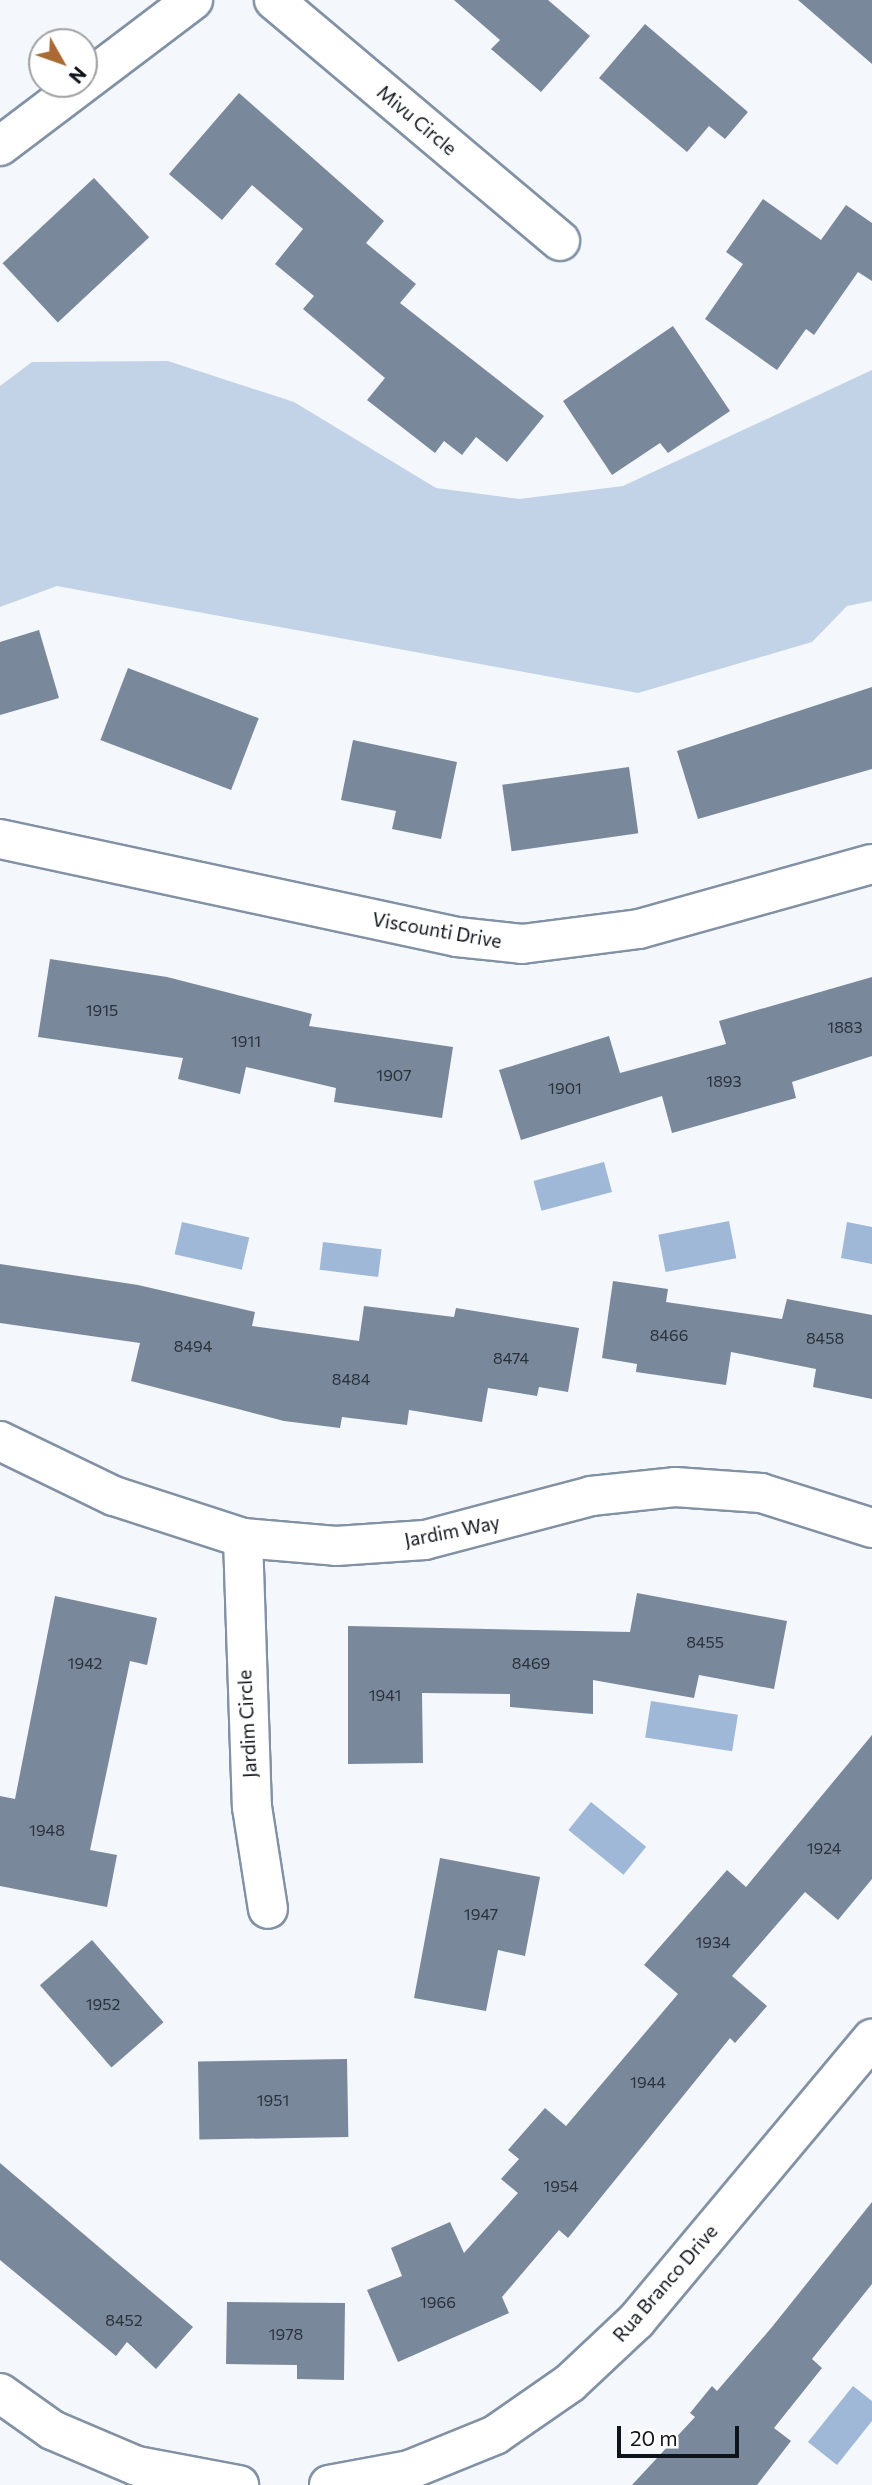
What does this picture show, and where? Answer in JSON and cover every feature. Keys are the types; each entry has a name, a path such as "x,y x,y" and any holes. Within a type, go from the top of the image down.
{"street":[{"path":"0,146 193,0"},
{"name":"Mivu Circle","path":"274,0 560,241"},
{"name":"Viscounti Drive","path":"0,839 457,937 522,944 639,929 872,864"},
{"name":"Jardim Way","path":"0,1441 114,1496 243,1538 336,1546 425,1540 591,1496 675,1487 761,1493 872,1528"},
{"name":"Jardim Circle","path":"243,1538 252,1807 268,1909"},
{"name":"Rua Branco Drive","path":"328,2485 409,2470 495,2435 570,2383 636,2321 872,2039"},
{"path":"0,2393 52,2430 137,2466 239,2485"}],"shaded area":[{"path":"168,361 294,402 436,488 519,499 623,486 872,370 872,601 847,606 812,642 638,693 57,586 0,607 0,386 32,362"},
{"path":"604,1162 612,1192 542,1211 533,1181"},
{"path":"729,1221 736,1258 666,1272 658,1235"},
{"path":"182,1222 249,1238 242,1270 175,1254"},
{"path":"847,1222 872,1227 872,1264 841,1258"},
{"path":"323,1242 382,1249 378,1277 320,1270"},
{"path":"651,1701 738,1715 732,1751 645,1738"},
{"path":"591,1802 646,1847 624,1875 568,1830"},
{"path":"853,2386 872,2401 872,2421 837,2465 808,2442"}],"building":[{"path":"454,0 548,0 590,36 541,92 491,49 500,40"},
{"path":"798,0 872,0 872,64"},
{"path":"645,24 748,112 725,139 709,126 687,152 599,78"},
{"path":"239,93 384,221 366,243 416,284 400,303 544,416 507,462 476,437 462,455 444,441 435,453 367,400 385,378 303,309 314,296 275,264 303,229 252,185 222,220 169,174"},
{"path":"94,178 149,237 58,322 3,263"},
{"path":"763,199 821,240 846,205 872,223 872,281 858,272 814,335 806,329 777,370 705,319 743,264 726,252"},
{"path":"673,326 730,411 668,453 660,443 612,475 563,401"},
{"path":"39,630 59,698 0,715 0,642"},
{"path":"128,668 259,718 231,790 100,740"},
{"path":"872,687 872,769 698,819 677,751"},
{"path":"353,740 457,762 441,839 392,829 396,811 341,800"},
{"path":"629,767 638,833 512,851 502,785"},
{"path":"50,959 167,977 312,1014 309,1026 453,1047 442,1118 334,1102 336,1088 246,1067 240,1094 178,1079 183,1058 38,1037"},
{"path":"872,977 872,1056 792,1082 796,1098 672,1133 662,1096 521,1140 499,1070 609,1036 620,1073 726,1044 719,1021"},
{"path":"0,1264 138,1285 255,1312 252,1326 359,1341 364,1306 454,1317 456,1308 579,1328 568,1392 539,1387 537,1396 488,1388 482,1422 409,1410 407,1425 342,1417 340,1428 284,1421 131,1381 140,1343 0,1323"},
{"path":"613,1281 668,1289 666,1302 782,1319 787,1299 872,1315 872,1399 813,1387 816,1369 731,1352 726,1385 636,1372 637,1364 602,1358"},
{"path":"637,1593 787,1621 774,1689 699,1675 694,1698 593,1680 593,1714 510,1707 510,1694 422,1693 423,1763 348,1764 348,1626 630,1632"},
{"path":"55,1596 157,1618 147,1665 130,1661 90,1850 117,1855 107,1907 0,1886 0,1796 15,1799"},
{"path":"872,1735 872,1879 838,1920 805,1892 732,1976 767,2006 735,2043 730,2038 568,2238 559,2230 502,2297 509,2313 398,2362 367,2290 402,2276 391,2248 450,2222 464,2253 518,2193 501,2179 519,2159 508,2150 545,2108 566,2126 678,1994 644,1965 727,1870 746,1887"},
{"path":"440,1858 540,1877 525,1956 498,1950 486,2011 414,1998"},
{"path":"92,1940 164,2022 111,2068 40,1985"},
{"path":"347,2059 348,2137 199,2140 198,2062"},
{"path":"0,2163 193,2327 156,2369 127,2342 116,2356 0,2260"},
{"path":"872,2202 872,2284 812,2359 822,2368 774,2428 791,2441 757,2485 632,2485 695,2417 690,2413 712,2386 717,2391 772,2327"},
{"path":"227,2302 345,2303 344,2380 297,2379 297,2365 226,2364"}]}
